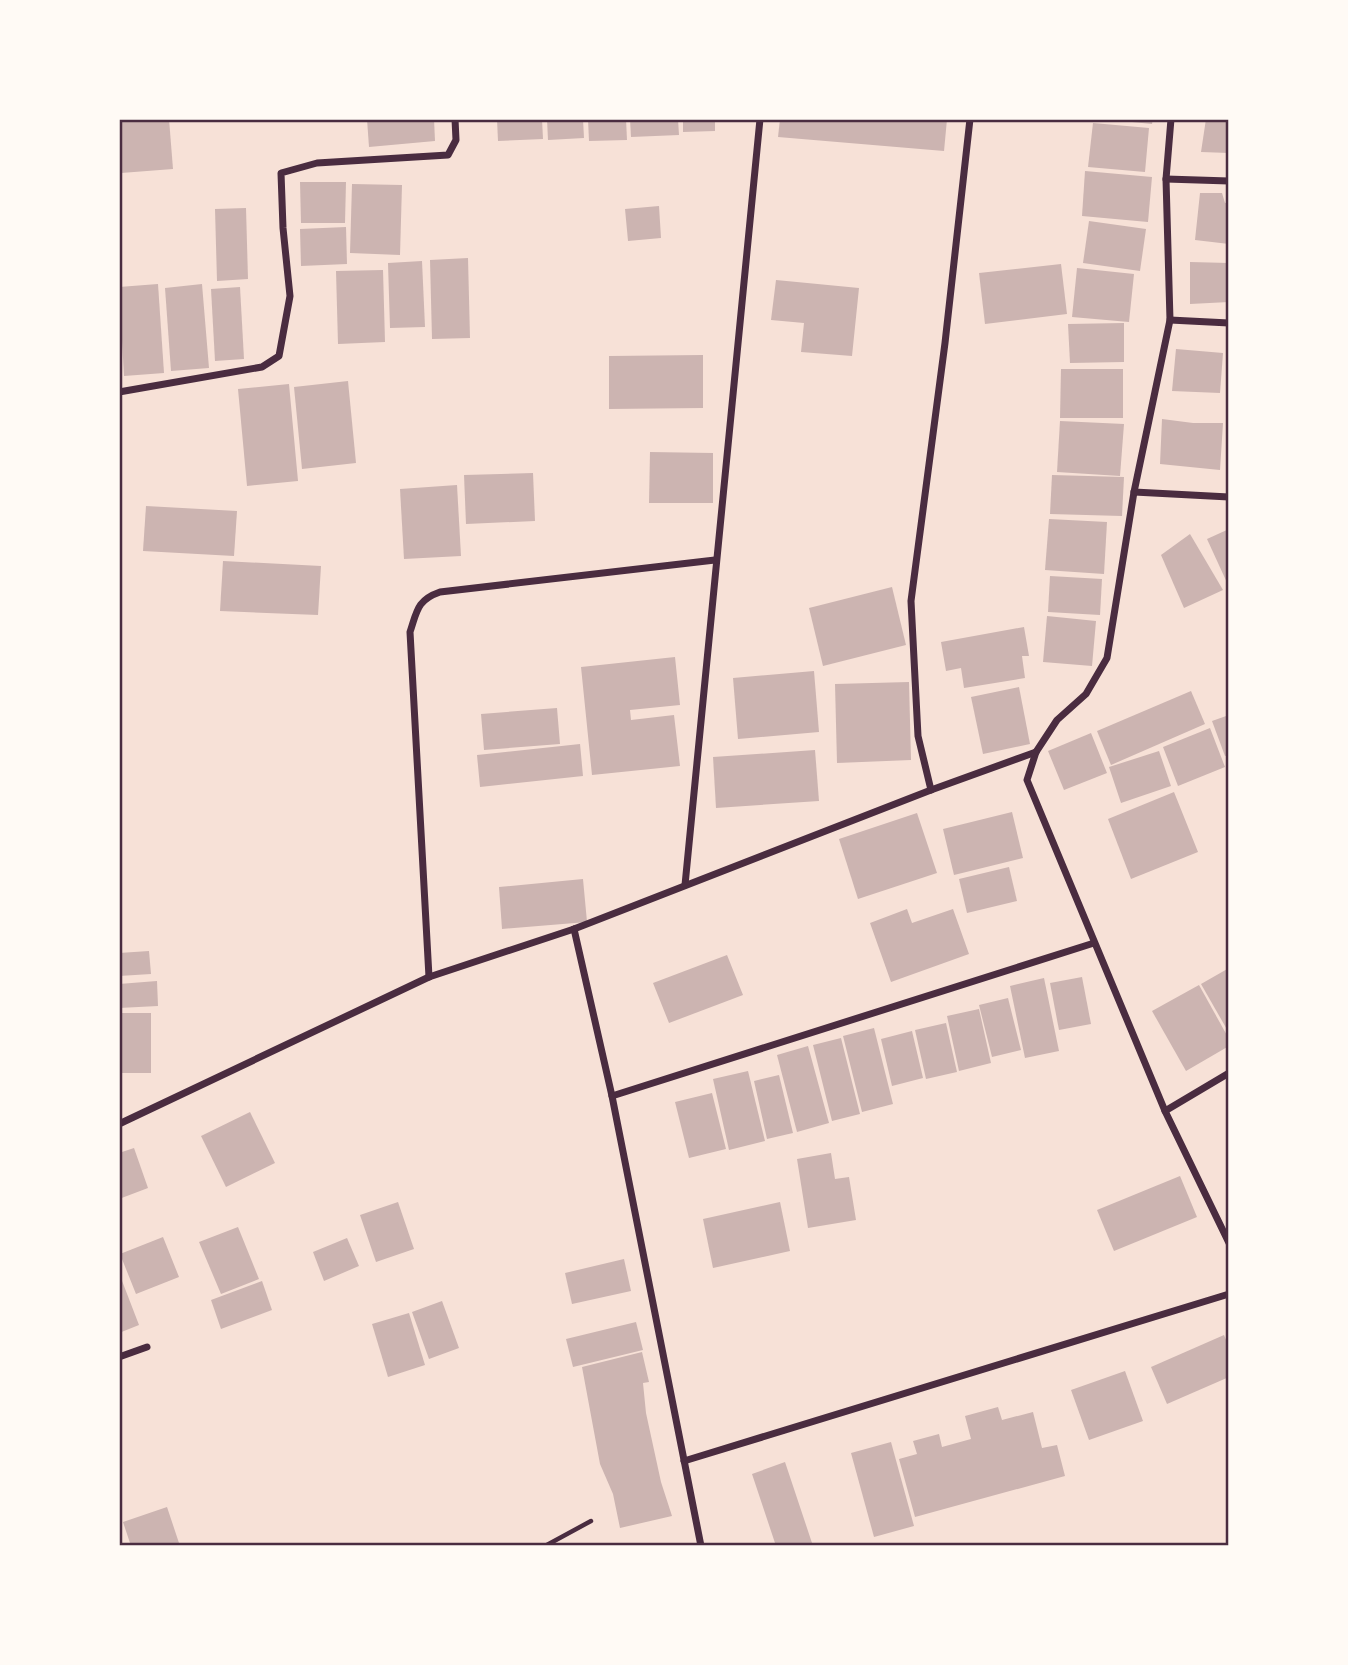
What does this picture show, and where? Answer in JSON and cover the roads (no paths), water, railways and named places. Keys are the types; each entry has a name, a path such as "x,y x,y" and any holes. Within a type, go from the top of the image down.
{"street":[{"path":"119,392 262,367 272,362 279,356 290,296 281,173 317,163 448,155 456,140 455,119"},
{"path":"684,885 760,119"},
{"path":"931,790 918,736 911,600 945,343 970,119"},
{"path":"1171,119 1166,179 1170,320 1134,492 1107,658 1086,694 1057,720 1036,752 1027,780 1165,1111 1229,1243"},
{"path":"1166,179 1229,181"},
{"path":"1170,320 1229,323"},
{"path":"1134,492 1229,497"},
{"path":"429,977 411,632 417,610 425,598 440,592 715,560"},
{"path":"119,1124 429,977 574,929 1036,752"},
{"path":"574,929 611,1096 701,1546"},
{"path":"611,1096 1094,943"},
{"path":"1165,1111 1229,1073"},
{"path":"684,1461 1229,1294"},
{"path":"119,1357 147,1347"}]}
